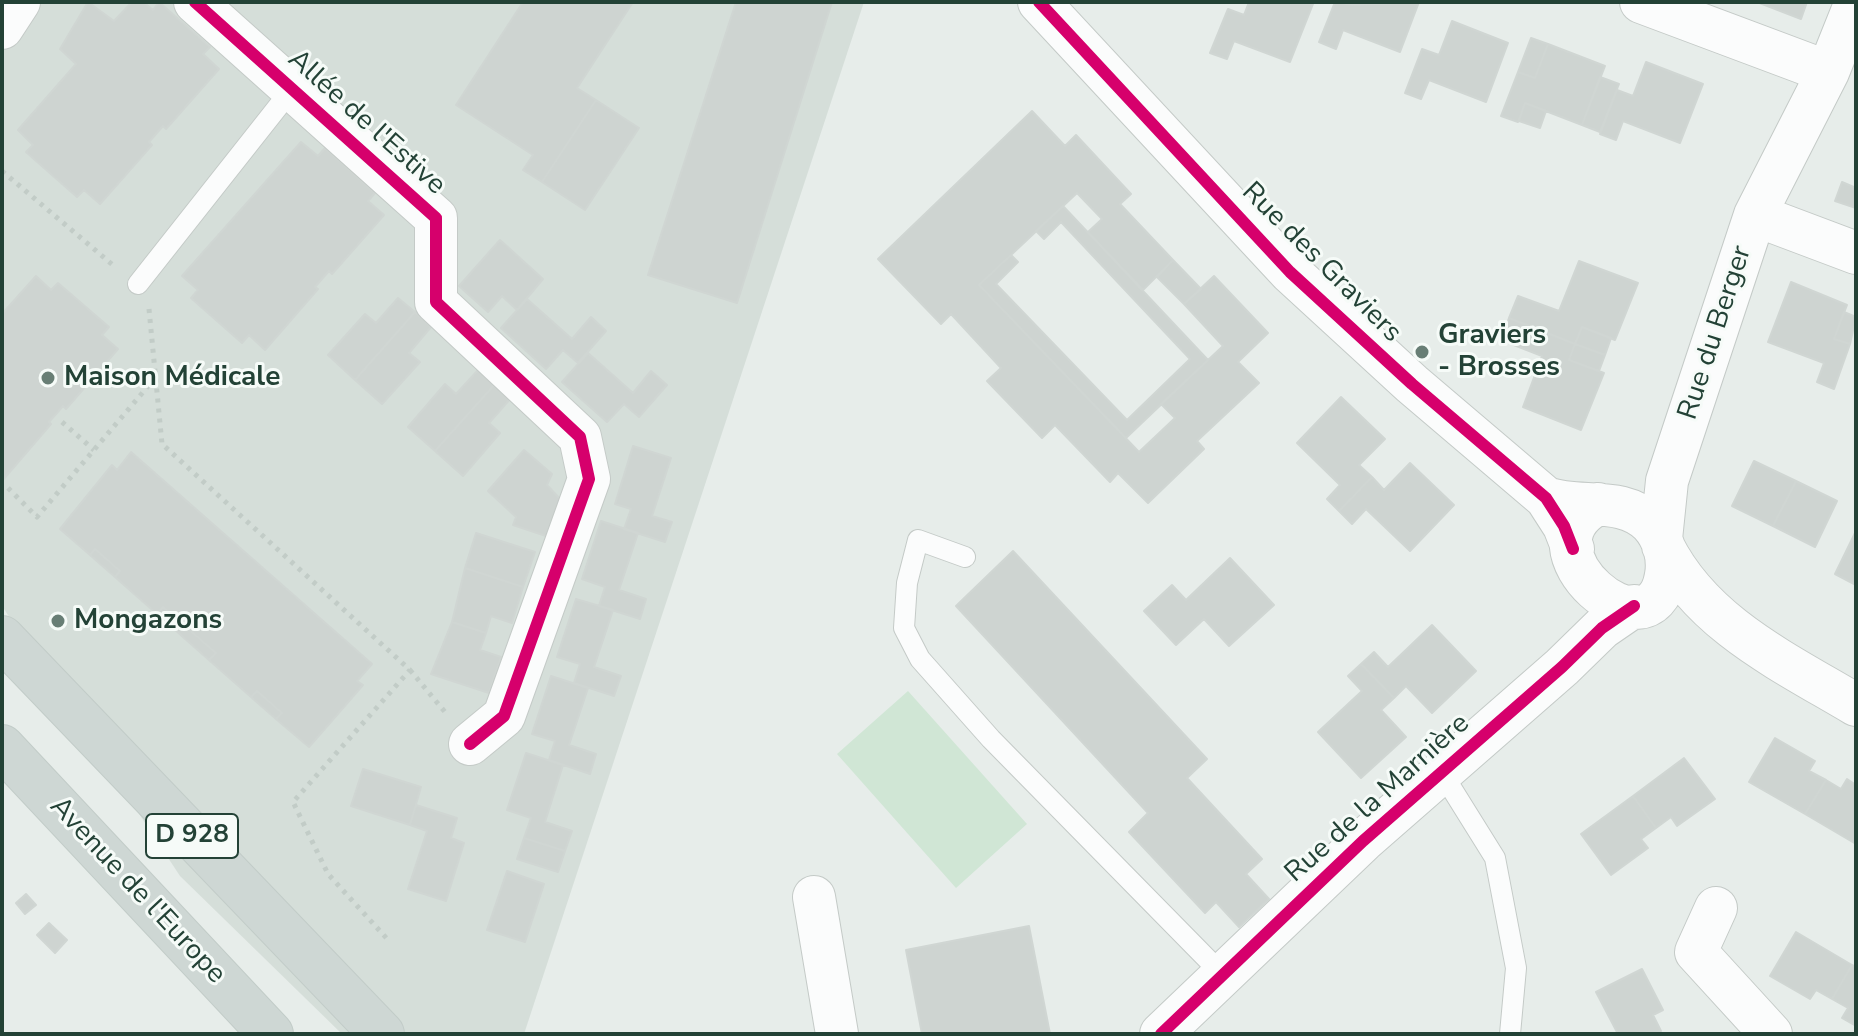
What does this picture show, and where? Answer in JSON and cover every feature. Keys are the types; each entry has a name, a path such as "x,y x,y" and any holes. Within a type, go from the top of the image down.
{"main road":[{"name":"D 928","path":"2,638 382,1034"},
{"name":"Avenue de l'Europe","path":"2,747 271,1034"}],"street":[{"path":"2,28 19,2"},
{"name":"Allée de l'Estive","path":"195,2 436,218 436,302 580,437 589,479 510,702 504,716 470,744"},
{"name":"Rue des Graviers","path":"1039,2 1290,272 1412,384 1546,498 1564,526 1574,554"},
{"path":"1641,2 1828,72"},
{"name":"Rue du Berger","path":"1662,543 1662,503 1677,450 1755,215 1828,72 1856,2"},
{"path":"1755,215 1856,253"},
{"name":"Rue du Berger","path":"1606,505 1628,500 1655,478 1677,450"},
{"path":"1546,498 1558,503 1606,505 1642,517 1662,543 1683,582 1734,630"},
{"path":"1570,659 1577,614 1576,528 1586,512 1606,505"},
{"path":"1638,606 1655,598 1664,585 1667,567 1662,543"},
{"path":"1574,554 1580,573 1598,595 1615,604 1696,614 1734,630 1856,705"},
{"name":"Rue de la Marnière","path":"1161,1034 1363,841 1614,618 1638,606"},
{"path":"814,897 837,1034"},
{"path":"1716,908 1696,952 1771,1034"}],"lane":[{"path":"138,284 292,89"},
{"path":"965,557 918,540 907,583 904,628 920,659 991,739 1223,975"},
{"path":"1442,773 1495,858 1516,968 1510,1034"}],"path":[{"path":"2,171 84,243 138,284 149,305 162,444 410,670 470,744"},
{"path":"8,488 37,517 155,378"},
{"path":"62,422 94,450"},
{"path":"390,942 328,874 293,802 410,670"}],"shaded area":[{"path":"2,2 864,2 524,1034 342,1034 180,876 2,606"}],"green space":[{"path":"908,691 1027,824 956,888 837,754"}],"building":[{"path":"88,2 114,21 132,2 143,2 153,10 159,2 210,47 203,54 219,69 166,129 163,126 149,142 152,145 100,204 84,190 77,197 26,152 33,145 18,130 76,64 60,49"},
{"path":"523,2 633,2 577,88 596,100 542,182 523,170 533,155 456,105"},
{"path":"736,2 832,2 737,303 648,275"},
{"path":"1249,2 1313,4 1290,62 1234,41 1227,59 1210,53 1228,9 1244,15"},
{"path":"1335,2 1353,5 1419,2 1400,52 1343,30 1336,49 1319,42"},
{"path":"1757,2 1807,2 1801,19"},
{"path":"1452,21 1508,43 1486,102 1429,80 1421,99 1405,93 1422,49 1439,55"},
{"path":"1531,38 1548,44 1535,78 1518,72"},
{"path":"1548,44 1605,66 1582,125 1525,103 1518,122 1501,116 1518,72 1535,78"},
{"path":"1646,62 1703,84 1680,143 1623,121 1616,140 1600,134 1617,90 1633,96"},
{"path":"1600,77 1619,84 1600,132 1582,125"},
{"path":"596,100 639,128 585,210 542,182"},
{"path":"1525,103 1546,111 1540,128 1519,121"},
{"path":"1032,111 1065,146 1076,135 1131,194 1120,204 1173,260 1143,290 1088,232 1102,219 1077,193 979,285 1139,452 1175,418 1161,404 1223,346 1184,304 1214,276 1268,333 1238,362 1259,383 1197,441 1204,449 1148,503 1118,473 1110,482 1055,425 1042,438 987,381 1001,368 951,314 941,324 878,259"},
{"path":"301,142 318,156 325,148 375,193 368,201 384,215 332,274 329,271 315,287 318,289 265,350 249,335 242,343 191,298 198,290 182,276"},
{"path":"1842,182 1856,188 1856,208 1835,201"},
{"path":"1063,206 1208,360 1126,438 979,285 1011,255 1018,262 996,284 1127,420 1190,359 1061,222 1044,239 1036,231"},
{"path":"500,240 543,279 517,310 502,296 488,312 459,286"},
{"path":"1173,260 1201,289 1184,304 1157,277"},
{"path":"1579,261 1638,283 1615,340 1582,327 1575,344 1509,318 1518,296 1559,311"},
{"name":"Maison Médicale","path":"36,276 51,290 58,283 109,327 102,335 118,349 66,409 63,406 2,481 2,314"},
{"path":"1791,282 1847,305 1834,339 1850,344 1834,389 1817,382 1824,363 1768,342"},
{"path":"398,298 415,312 355,380 328,355 365,314 376,323"},
{"path":"527,299 572,339 591,317 606,331 578,363 563,350 546,369 501,328"},
{"path":"415,312 431,327 409,353 420,362 382,404 355,380"},
{"path":"1844,312 1856,317 1850,344 1834,339"},
{"path":"1509,318 1575,344 1569,360 1604,373 1581,430 1523,407 1542,356 1501,340"},
{"path":"1582,327 1611,338 1605,355 1575,344"},
{"path":"1575,344 1605,355 1599,371 1569,360"},
{"path":"588,353 633,393 651,371 667,385 639,417 624,404 607,422 562,382"},
{"path":"479,369 495,384 435,451 408,427 445,384 456,394"},
{"path":"495,384 511,398 489,423 500,433 463,476 435,451"},
{"path":"1341,397 1385,439 1359,465 1372,477 1339,511 1327,499 1340,485 1297,443"},
{"path":"633,446 671,458 652,516 672,522 665,542 624,529 631,509 615,504"},
{"path":"524,450 552,474 547,485 561,500 549,537 513,525 516,517 488,491"},
{"path":"131,452 372,664 357,681 363,685 309,747 276,719 282,713 257,691 251,697 209,660 216,653 163,607 157,614 115,577 120,571 95,549 90,555 60,529 112,465 117,470"},
{"path":"1754,461 1796,481 1773,526 1732,506"},
{"path":"1410,463 1454,505 1410,551 1366,509 1352,524 1339,511 1372,477 1384,490"},
{"path":"1796,481 1837,501 1815,547 1773,526"},
{"path":"601,521 638,533 619,590 646,599 640,619 599,606 605,587 582,579"},
{"path":"1856,531 1856,585 1835,574"},
{"path":"476,533 535,552 523,587 465,568"},
{"path":"95,549 120,571 115,577 90,555"},
{"path":"1013,551 1207,759 1187,778 1262,859 1246,874 1269,899 1239,927 1216,902 1205,913 1129,832 1148,813 956,606"},
{"path":"1230,558 1274,605 1229,646 1204,619 1176,645 1144,611 1172,585 1186,600"},
{"path":"465,568 523,587 512,623 491,616 486,633 452,622"},
{"path":"576,599 613,610 594,667 621,676 614,696 574,683 580,664 557,657"},
{"path":"163,607 216,653 209,660 157,614"},
{"path":"452,622 486,633 480,650 501,657 489,693 431,674"},
{"path":"1432,625 1476,671 1432,713 1406,686 1394,698 1361,664 1374,652 1388,667"},
{"path":"1361,664 1394,698 1381,710 1406,737 1361,778 1318,732 1362,691 1348,676"},
{"path":"551,676 588,688 569,745 596,754 590,774 549,760 555,741 532,734"},
{"path":"257,691 282,713 276,719 251,697"},
{"path":"1775,738 1815,761 1809,771 1826,780 1805,814 1749,782"},
{"path":"526,753 563,765 545,822 572,831 565,851 524,838 531,818 507,810"},
{"path":"1684,758 1715,799 1677,826 1671,817 1656,828 1633,796"},
{"path":"363,769 421,787 410,825 351,806"},
{"path":"1847,779 1856,785 1856,844 1805,814 1826,780 1841,789"},
{"path":"1633,796 1656,828 1641,839 1648,848 1611,875 1581,834"},
{"path":"416,805 457,818 451,838 464,843 446,901 408,889 427,831 410,825"},
{"path":"524,838 565,851 558,872 517,859"},
{"path":"507,871 544,884 525,942 487,930"},
{"path":"26,894 36,905 25,914 16,903"},
{"path":"49,923 67,940 55,953 37,935"},
{"path":"1029,926 1050,1034 922,1034 906,950"},
{"path":"1796,932 1852,965 1832,999 1816,990 1810,999 1770,976"},
{"path":"1852,965 1856,967 1856,1026 1842,1018 1848,1008 1832,999"},
{"path":"1642,969 1663,1010 1653,1015 1661,1031 1618,1034 1596,992"}],"cycle path":[{"path":"195,2 436,218 436,302 580,437 589,479 504,716 470,744"},
{"path":"1039,2 1290,272 1412,384 1546,498 1564,526 1573,549"},
{"path":"1161,1034 1363,841 1562,667 1602,628 1634,606"}],"place":[{"name":"Graviers - Brosses","path":"1422,352"},
{"name":"Maison Médicale","path":"48,378"},
{"name":"Mongazons","path":"58,621"}]}
